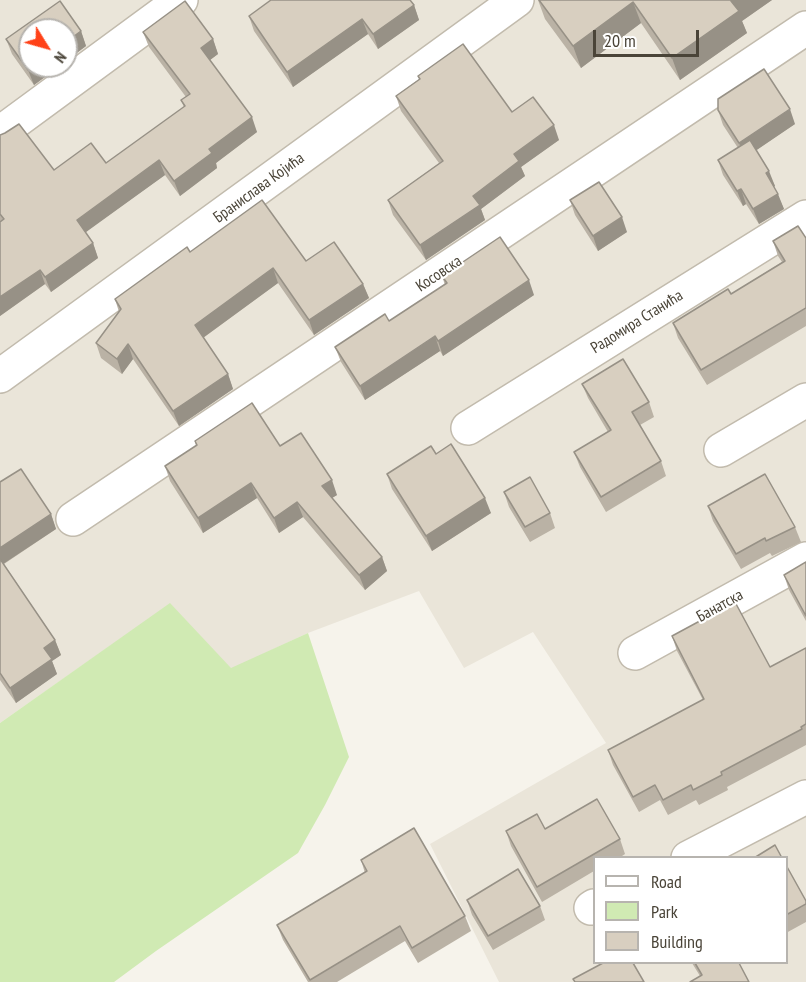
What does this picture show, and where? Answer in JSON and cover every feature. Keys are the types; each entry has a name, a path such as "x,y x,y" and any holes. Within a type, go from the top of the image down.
{"street":[{"path":"0,133 181,0"},
{"name":"Бранислава Којића","path":"0,376 517,0"},
{"name":"Косовска","path":"73,519 806,28"},
{"name":"Радомира Станића","path":"468,428 806,217"},
{"path":"721,450 806,400"},
{"name":"Банатска","path":"635,653 806,559"},
{"path":"692,856 806,797"}],"shaded area":[{"path":"0,0 806,0 806,982 499,982 430,844 606,743 533,632 464,668 419,591 308,633 231,669 170,604 0,723"}],"green space":[{"path":"170,603 231,668 308,633 349,757 298,853 114,982 0,982 0,723"}],"building":[{"path":"271,0 410,0 414,5 373,34 362,19 287,72 249,16"},
{"path":"539,0 732,0 739,11 672,58 633,2 573,46"},
{"path":"60,1 72,18 36,18"},
{"path":"185,1 213,39 201,48 252,117 209,149 212,153 174,181 159,160 77,220 93,243 45,277 40,270 0,297 0,222 4,219 0,214 0,135 19,124 54,170 91,143 106,163 185,106 181,100 190,94 143,32"},
{"path":"18,31 18,56 6,39"},
{"path":"463,44 512,112 533,97 554,125 514,154 519,161 473,196 480,205 420,245 388,200 443,161 396,96 420,79 418,76"},
{"path":"764,69 790,109 739,143 718,110 718,99"},
{"path":"750,140 769,171 766,173 778,194 753,209 741,189 737,191 718,160"},
{"path":"599,182 622,217 593,236 570,200"},
{"path":"262,200 306,261 334,242 363,284 309,320 273,268 195,325 228,374 173,411 128,344 117,359 96,343 121,309 115,299 187,247 190,252"},
{"path":"798,226 806,238 806,308 701,370 673,323 728,289 731,294 785,261 773,241"},
{"path":"500,237 529,280 438,341 435,336 360,386 335,347 385,314 389,321 447,283 442,276"},
{"path":"623,359 649,402 632,412 661,461 601,497 574,452 611,430 582,384"},
{"path":"252,403 280,446 301,433 332,480 322,486 382,557 359,575 297,502 274,518 251,483 198,518 165,466 197,445 195,441"},
{"path":"451,444 485,498 426,536 387,474 431,446 436,454"},
{"path":"21,469 51,514 0,548 0,482"},
{"path":"765,474 795,527 766,541 765,538 736,554 708,506"},
{"path":"530,477 550,513 525,527 504,492"},
{"path":"0,559 55,640 44,648 52,659 10,688 0,673"},
{"path":"806,562 806,616 784,575"},
{"path":"735,602 770,667 806,648 806,724 801,727 802,729 721,772 722,775 693,790 691,785 663,800 655,785 633,797 608,750 704,699 672,636"},
{"path":"597,799 620,839 537,887 506,831 537,814 545,829"},
{"path":"414,828 465,916 412,948 400,926 310,980 277,925 367,871 361,860"},
{"path":"775,845 781,856 757,856"},
{"path":"518,869 540,906 488,936 467,900"},
{"path":"788,869 806,901 806,904 788,914"},
{"path":"601,964 634,964 644,982 575,982 573,979"},
{"path":"696,964 740,964 749,982 690,982 702,975"}]}
